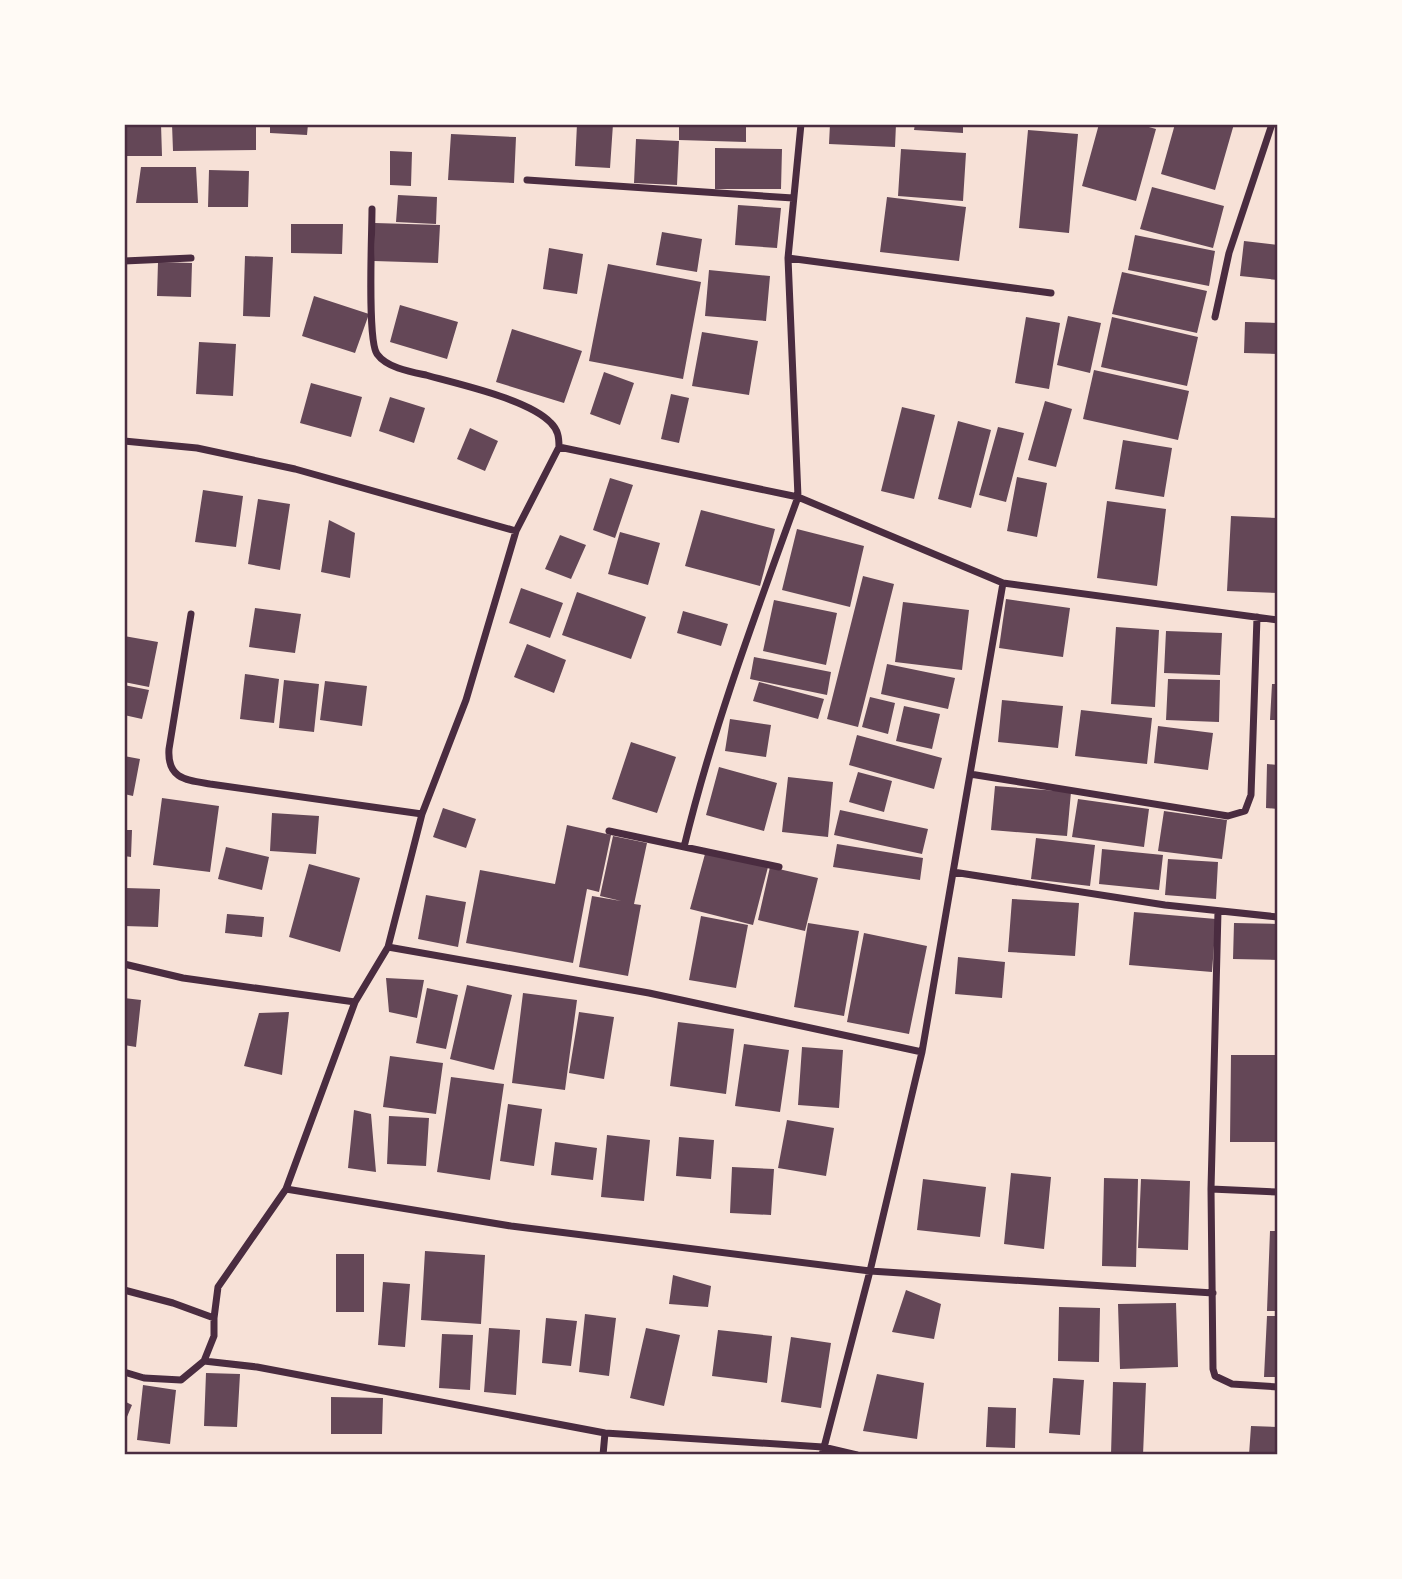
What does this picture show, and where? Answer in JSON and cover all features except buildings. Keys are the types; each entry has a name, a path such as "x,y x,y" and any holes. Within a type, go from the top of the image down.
{"street":[{"path":"684,847 700,781 740,653 798,497 788,258 801,124"},
{"path":"1215,317 1229,253 1272,124"},
{"path":"527,180 793,198"},
{"path":"124,1372 144,1378 181,1380 204,1361 214,1336 218,1287 286,1189 355,1002 388,947 422,814 466,700 516,531 559,447 559,435 542,415 469,387 404,370 377,354 373,343 371,291 372,209"},
{"path":"124,261 191,258"},
{"path":"788,258 1051,293"},
{"path":"124,441 197,448 295,470 516,531"},
{"path":"559,447 798,497 1003,583 1278,620"},
{"path":"822,1451 870,1271 922,1052 1003,583"},
{"path":"191,614 169,749 170,767 178,776 198,782 422,814"},
{"path":"970,774 1228,816 1244,811 1251,795 1257,617"},
{"path":"609,831 779,867"},
{"path":"953,872 1218,911 1278,917"},
{"path":"1218,911 1211,1189 1213,1369 1215,1376 1232,1384 1278,1387"},
{"path":"388,947 649,992 922,1052"},
{"path":"124,964 183,978 355,1002"},
{"path":"286,1189 511,1226 870,1271 1213,1293"},
{"path":"1211,1189 1278,1192"},
{"path":"124,1290 173,1303 214,1318"},
{"path":"204,1361 257,1367 605,1433 857,1455"},
{"path":"603,1455 605,1433"}]}
